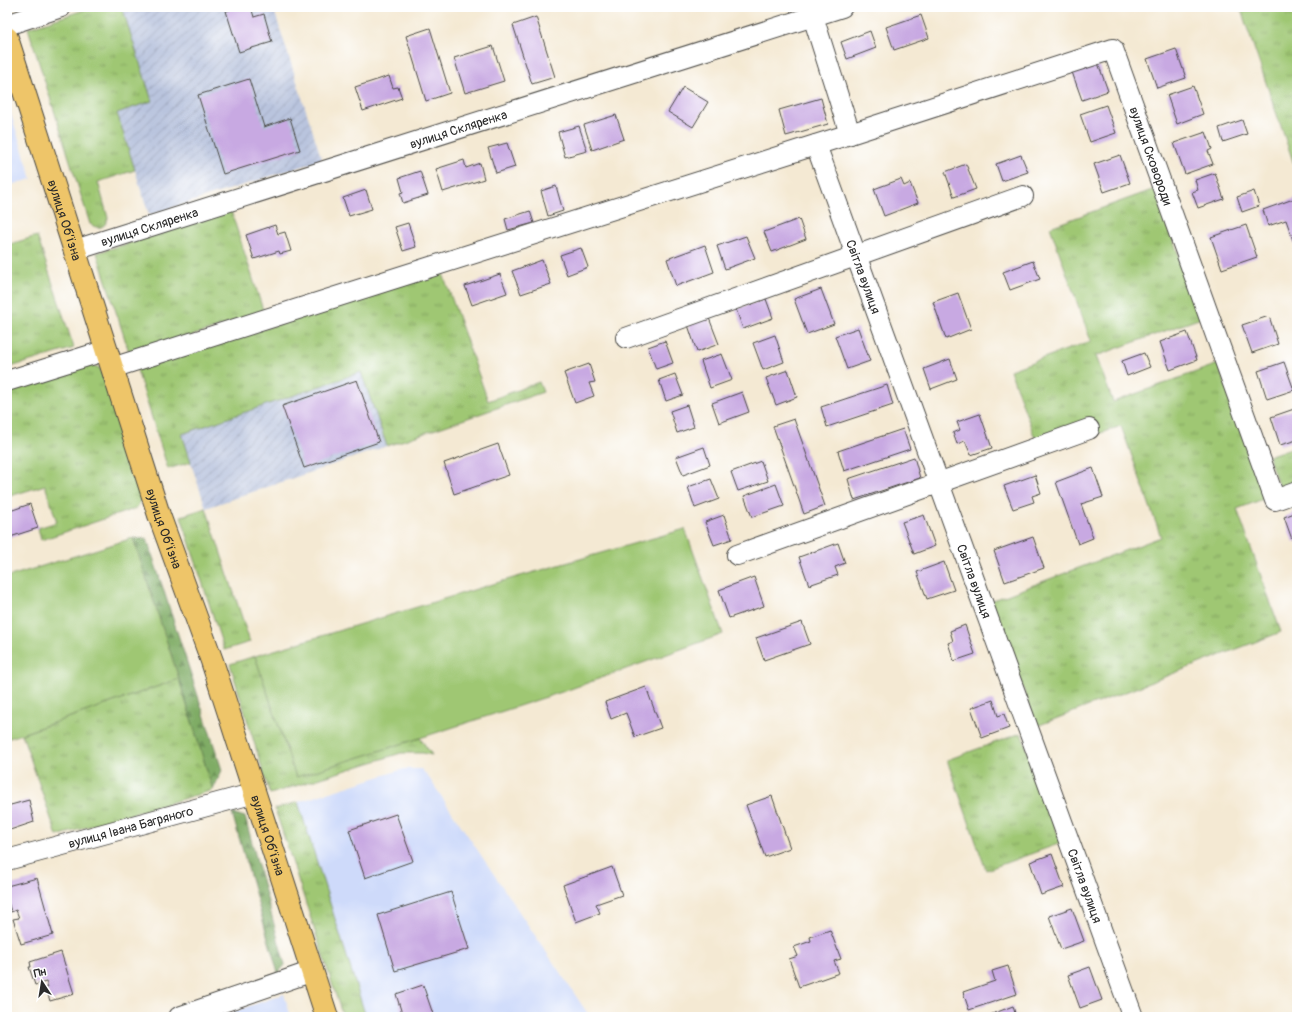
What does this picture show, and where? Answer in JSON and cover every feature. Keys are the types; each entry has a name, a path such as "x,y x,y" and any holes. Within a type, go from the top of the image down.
{"highway":[{"name":"вулиця Об’їзна","path":"7,38 160,515 212,661 327,1017"}],"street":[{"path":"7,25 61,7"},
{"name":"вулиця Скляренка","path":"75,250 811,12 842,7"},
{"path":"7,381 110,359 850,134 811,12"},
{"name":"вулиця Сковороди","path":"850,134 1113,49 1275,500 1297,492"},
{"name":"Світла вулиця","path":"816,145 1133,1017"},
{"path":"626,338 1023,196"},
{"path":"737,555 1089,429"},
{"name":"вулиця Івана Багряного","path":"7,860 255,793"},
{"path":"179,1017 313,971"}],"shaded area":[{"path":"122,7 273,7 322,160 149,215 117,113 152,101"},
{"path":"7,102 32,179 7,186"},
{"path":"361,372 387,446 206,508 181,434"},
{"path":"404,769 421,769 429,778 590,1017 366,1017 298,802"},
{"path":"284,994 291,1017 220,1017 227,1014"}],"green space":[{"path":"93,7 122,7 152,101 117,113 135,170 98,182 108,218 105,224 101,227 96,227 90,224 28,28"},
{"path":"1240,7 1297,7 1297,173"},
{"path":"1155,189 1201,318 1096,356 1113,402 1218,364 1266,498 1237,509 1281,632 1037,726 991,601 1161,537 1121,426 1095,435 1036,441 1010,370 1091,341 1050,227"},
{"path":"231,211 264,313 130,355 97,253"},
{"path":"37,236 74,348 7,368 7,245"},
{"path":"442,271 488,401 539,382 543,392 387,446 361,372 182,434 191,462 168,469 137,370"},
{"path":"81,362 100,368 143,494 137,508 41,540 38,528 57,522 45,485 7,497 7,387"},
{"path":"1297,446 1297,487 1281,493 1268,456"},
{"path":"206,508 250,642 224,650 181,516"},
{"path":"685,529 723,634 565,691 296,777 255,656 503,581"},
{"path":"133,538 147,539 222,770 213,790 179,679"},
{"path":"133,538 179,679 7,739 7,577"},
{"path":"255,656 296,777 420,738 432,755 423,753 401,753 270,794 230,664"},
{"path":"179,679 213,790 57,836 22,734"},
{"path":"1021,733 1061,843 986,870 947,760"},
{"path":"298,802 366,1017 343,1017 275,809"},
{"path":"232,813 245,817 285,965 278,973"}],"building":[{"path":"238,7 251,7 254,17 264,14 272,42 239,52 226,11"},
{"path":"921,15 929,38 894,50 886,27"},
{"path":"536,17 555,77 532,84 513,25"},
{"path":"430,28 450,93 426,101 406,36"},
{"path":"870,31 876,48 847,59 841,42"},
{"path":"493,46 504,81 465,93 454,58"},
{"path":"1176,49 1186,78 1157,88 1147,59"},
{"path":"1098,63 1108,91 1082,100 1072,72"},
{"path":"389,76 393,88 398,87 402,98 363,111 355,87"},
{"path":"249,79 264,127 290,118 300,150 223,174 198,95"},
{"path":"1193,86 1203,114 1177,124 1167,95"},
{"path":"683,87 708,102 693,127 668,112"},
{"path":"821,98 828,124 786,136 779,110"},
{"path":"1106,105 1116,133 1090,142 1080,114"},
{"path":"616,115 624,139 592,150 584,125"},
{"path":"1242,120 1247,134 1223,142 1219,128"},
{"path":"579,126 587,151 565,157 558,132"},
{"path":"1206,132 1212,149 1208,151 1213,164 1185,174 1174,143"},
{"path":"507,143 515,167 496,173 488,148"},
{"path":"1021,155 1028,172 1002,181 996,164"},
{"path":"1120,155 1130,183 1104,192 1094,164"},
{"path":"464,160 466,168 480,163 484,179 443,192 436,169"},
{"path":"966,164 976,189 954,197 945,172"},
{"path":"420,171 428,195 403,203 400,193 403,192 399,178"},
{"path":"1215,173 1224,199 1198,208 1192,192 1198,190 1195,180"},
{"path":"901,179 904,186 910,183 918,203 884,216 874,189"},
{"path":"556,186 563,211 548,216 541,191"},
{"path":"366,190 372,209 349,216 343,198"},
{"path":"1254,191 1259,206 1242,212 1237,197"},
{"path":"1296,198 1297,242 1294,243 1286,220 1268,226 1263,210"},
{"path":"530,211 534,223 508,230 505,219"},
{"path":"799,219 806,239 772,252 764,232"},
{"path":"408,223 416,247 403,251 395,227"},
{"path":"275,225 278,234 285,232 291,251 280,254 279,251 254,259 246,235"},
{"path":"1246,225 1257,257 1222,269 1211,237"},
{"path":"746,236 755,258 725,269 717,246"},
{"path":"705,245 714,272 676,286 667,259"},
{"path":"581,248 588,267 567,275 560,255"},
{"path":"542,260 551,284 521,294 512,271"},
{"path":"1033,261 1040,279 1010,290 1003,272"},
{"path":"500,274 507,293 472,305 465,286"},
{"path":"821,289 834,324 807,334 794,299"},
{"path":"958,293 971,329 946,339 933,302"},
{"path":"766,299 773,318 743,329 736,309"},
{"path":"1269,316 1278,344 1252,353 1242,325"},
{"path":"709,318 719,344 697,352 688,325"},
{"path":"858,328 870,361 847,369 835,336"},
{"path":"1187,332 1197,360 1170,370 1160,342"},
{"path":"775,335 784,362 763,370 753,343"},
{"path":"665,341 673,363 656,369 648,347"},
{"path":"1144,353 1150,367 1127,376 1122,361"},
{"path":"722,354 732,380 710,388 701,361"},
{"path":"950,359 957,379 931,389 924,369"},
{"path":"1284,362 1294,390 1267,399 1258,371"},
{"path":"589,364 595,382 589,383 594,396 575,403 564,373"},
{"path":"788,370 797,397 776,405 766,378"},
{"path":"675,374 683,395 666,401 659,380"},
{"path":"357,380 379,442 304,468 282,406"},
{"path":"887,385 893,405 827,427 821,407"},
{"path":"742,392 749,412 719,423 712,403"},
{"path":"687,405 694,427 677,433 670,411"},
{"path":"1297,408 1297,440 1280,445 1271,417"},
{"path":"980,414 992,448 971,455 965,441 957,444 953,433 960,430 957,422"},
{"path":"794,419 825,506 804,514 773,426"},
{"path":"903,429 910,449 844,471 838,451"},
{"path":"498,444 509,475 454,494 444,463"},
{"path":"704,447 710,465 683,475 676,457"},
{"path":"914,457 920,478 854,500 848,479"},
{"path":"761,461 768,481 738,491 731,472"},
{"path":"1093,468 1103,497 1081,504 1093,538 1078,544 1056,482"},
{"path":"1035,475 1041,493 1032,496 1034,502 1013,509 1004,486"},
{"path":"711,479 719,499 695,508 688,487"},
{"path":"776,484 784,506 752,517 744,496"},
{"path":"30,504 38,528 7,538 7,512"},
{"path":"1297,512 1297,541 1293,542 1284,517"},
{"path":"724,515 732,539 714,545 705,522"},
{"path":"924,515 935,546 914,554 902,522"},
{"path":"1033,537 1044,568 1005,582 994,551"},
{"path":"838,543 845,563 835,567 838,575 809,585 799,557"},
{"path":"944,562 954,590 927,599 917,572"},
{"path":"754,577 764,606 729,618 719,590"},
{"path":"802,622 810,644 764,660 756,638"},
{"path":"965,625 975,654 954,661 948,643 953,641 950,631"},
{"path":"646,687 661,728 635,737 626,713 611,719 605,702"},
{"path":"993,700 998,716 1004,714 1009,728 982,738 971,708"},
{"path":"772,796 790,848 765,857 746,805"},
{"path":"29,800 34,822 7,831 7,806"},
{"path":"396,814 413,861 365,878 349,830"},
{"path":"1052,854 1064,887 1041,895 1030,862"},
{"path":"612,867 622,895 596,904 600,913 576,922 563,885"},
{"path":"37,878 53,935 21,944 13,919 19,918 16,910 11,912 7,898 7,886"},
{"path":"451,892 469,949 395,971 378,915"},
{"path":"1072,908 1084,941 1061,949 1049,916"},
{"path":"830,930 841,959 834,961 839,973 799,987 789,959 798,956 794,947 811,941 810,937"},
{"path":"61,952 74,994 50,1001 46,988 48,987 46,982 35,985 29,967 31,967 30,962"},
{"path":"1008,966 1017,994 969,1010 963,992 995,981 992,971"},
{"path":"1090,967 1102,1000 1080,1008 1068,975"},
{"path":"423,985 434,1017 403,1017 396,994"},
{"path":"1013,1006 1016,1017 987,1016"}]}
